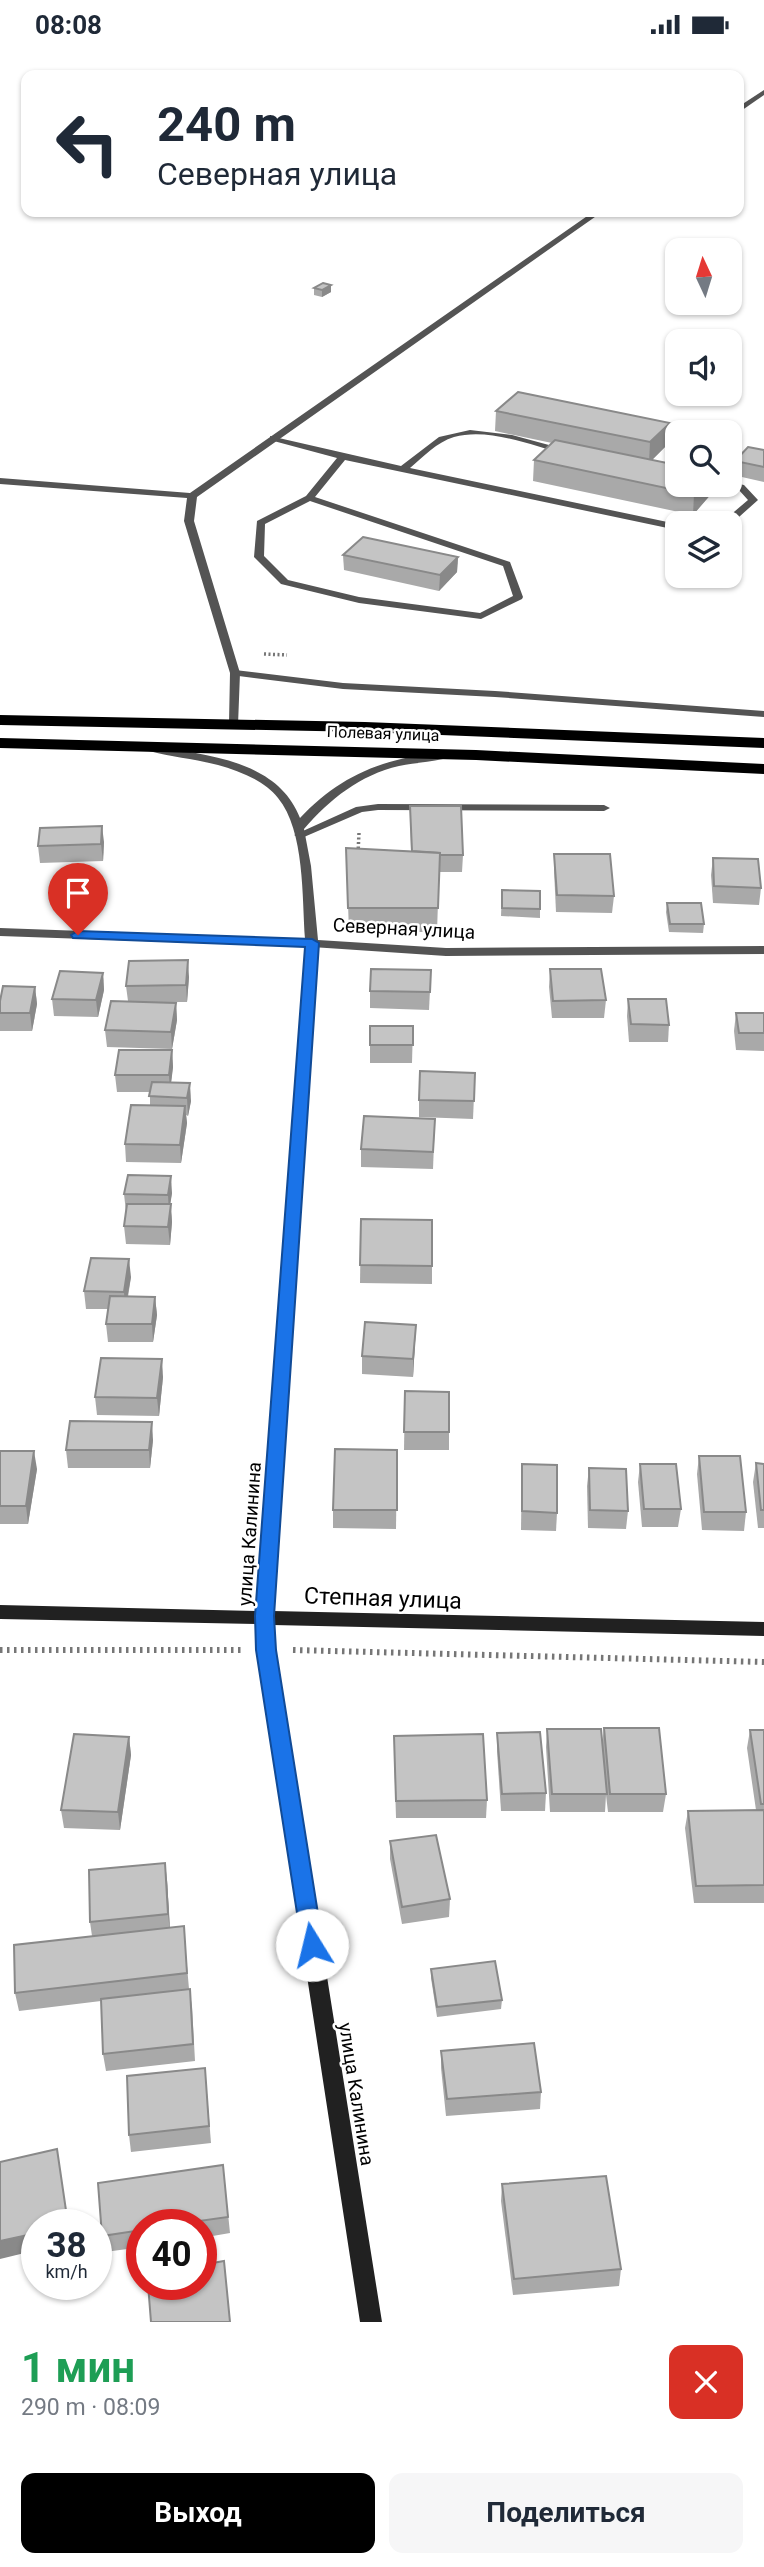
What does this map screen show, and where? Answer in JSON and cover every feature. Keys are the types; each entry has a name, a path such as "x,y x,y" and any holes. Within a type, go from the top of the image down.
{"highway":[{"name":"Полевая улица","path":"0,720 234,723 764,743"},
{"name":"Полевая улица","path":"0,743 124,744 476,755 764,769"}],"street":[{"path":"744,107 764,92"},
{"path":"0,481 192,496 591,217"},
{"path":"402,470 443,439 456,433 487,435 582,455"},
{"path":"273,438 343,457 665,525"},
{"path":"309,498 508,564 518,597 481,616 359,600 285,582 259,557 260,523 309,498 343,457"},
{"path":"741,511 754,500 742,488"},
{"path":"192,496 189,521 235,673 234,723"},
{"path":"235,673 343,686 495,694 764,714"},
{"path":"124,744 212,760 261,777 283,795 299,831"},
{"path":"299,831 319,803 341,785 369,771 408,760 476,755"},
{"path":"299,831 360,809 604,808"},
{"name":"улица Калинина","path":"299,831 312,943 264,1616 266,1650 371,2322"},
{"name":"Северная улица","path":"0,932 312,943 446,952 764,950"},
{"name":"Степная улица","path":"0,1612 764,1629"}],"path":[{"path":"358,863 360,809"},
{"path":"0,1650 266,1650 764,1663"}],"building":[{"path":"323,283 331,285 322,290 314,288"},
{"path":"518,392 665,422 665,428 650,442 496,411"},
{"path":"555,440 665,463 665,488 534,460"},
{"path":"748,447 764,450 764,467 742,462 742,453"},
{"path":"363,537 458,557 440,575 343,555"},
{"path":"410,806 461,806 463,855 412,851"},
{"path":"102,826 101,844 38,846 40,828"},
{"path":"346,848 440,853 438,908 348,908"},
{"path":"554,854 610,854 614,896 557,895"},
{"path":"713,858 758,859 761,888 714,886"},
{"path":"502,890 540,891 540,909 502,908"},
{"path":"667,903 701,903 704,924 670,924"},
{"path":"188,960 186,985 126,986 129,961"},
{"path":"371,969 431,970 430,992 370,991"},
{"path":"550,969 601,969 606,1000 553,1001"},
{"path":"60,971 103,973 96,1000 52,999"},
{"path":"3,986 35,987 30,1013 0,1013"},
{"path":"628,999 666,999 669,1025 631,1024"},
{"path":"111,1001 176,1003 171,1032 105,1030"},
{"path":"736,1013 764,1013 764,1033 739,1033"},
{"path":"370,1026 413,1026 413,1045 370,1045"},
{"path":"119,1050 172,1050 169,1075 115,1075"},
{"path":"420,1071 475,1073 474,1101 419,1100"},
{"path":"152,1082 190,1083 187,1098 149,1096"},
{"path":"131,1105 185,1106 180,1145 125,1144"},
{"path":"364,1116 435,1119 433,1152 361,1149"},
{"path":"128,1175 171,1176 168,1195 124,1194"},
{"path":"127,1204 171,1204 168,1227 124,1226"},
{"path":"361,1219 432,1220 432,1266 360,1265"},
{"path":"91,1258 129,1259 124,1292 84,1291"},
{"path":"110,1296 155,1297 152,1324 106,1324"},
{"path":"365,1322 416,1325 413,1359 362,1356"},
{"path":"101,1358 162,1359 157,1398 95,1397"},
{"path":"405,1391 449,1392 449,1432 404,1432"},
{"path":"70,1421 152,1422 149,1450 66,1450"},
{"path":"335,1449 397,1450 397,1510 333,1510"},
{"path":"0,1451 34,1451 26,1506 0,1506"},
{"path":"699,1456 740,1456 746,1512 704,1512"},
{"path":"756,1463 764,1464 764,1510 761,1510"},
{"path":"522,1464 557,1465 557,1513 522,1511"},
{"path":"640,1464 676,1464 681,1509 644,1509"},
{"path":"589,1468 626,1469 628,1511 590,1510"},
{"path":"604,1728 659,1728 666,1794 610,1794"},
{"path":"547,1729 601,1729 607,1794 552,1794"},
{"path":"750,1730 764,1730 764,1804 761,1804"},
{"path":"540,1732 546,1793 502,1794 497,1733"},
{"path":"74,1734 129,1737 118,1812 61,1810"},
{"path":"483,1734 487,1800 396,1801 394,1736"},
{"path":"764,1810 764,1885 696,1886 688,1811"},
{"path":"436,1835 450,1899 402,1907 390,1841"},
{"path":"165,1863 168,1914 90,1922 89,1870"},
{"path":"184,1926 187,1973 15,1993 14,1945"},
{"path":"495,1961 502,2000 437,2007 431,1969"},
{"path":"190,1989 193,2044 103,2054 101,1999"},
{"path":"534,2043 541,2092 447,2099 441,2051"},
{"path":"205,2068 209,2126 129,2135 127,2076"},
{"path":"57,2149 66,2209 21,2209 21,2236 0,2241 0,2162"},
{"path":"223,2165 228,2217 217,2219 217,2209 126,2209 126,2232 112,2234 112,2209 100,2209 98,2183"},
{"path":"606,2176 621,2269 514,2279 502,2184"},
{"path":"224,2261 230,2322 151,2322 149,2300 217,2300 217,2262"}],"route":[{"path":"78,935 312,943 264,1616 266,1650 312,1945"}]}
